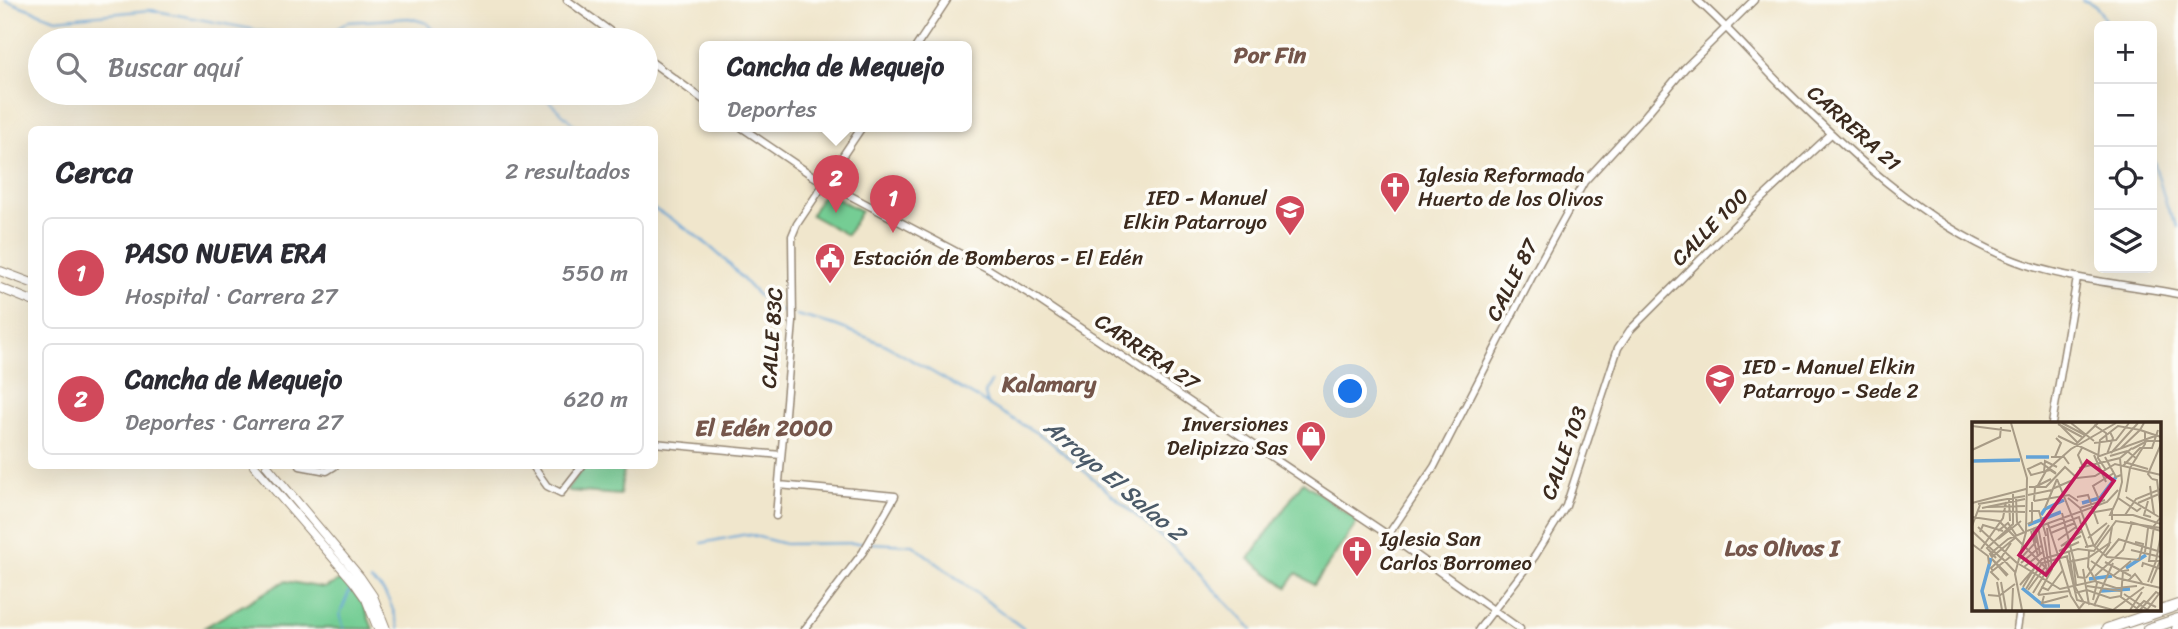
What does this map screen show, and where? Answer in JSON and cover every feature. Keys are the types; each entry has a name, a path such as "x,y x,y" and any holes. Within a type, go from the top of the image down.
{"highway":[{"path":"2160,611 2178,605"},
{"path":"2108,629 2158,612"},
{"path":"2148,629 2178,619"}],"main road":[{"path":"0,271 28,282"},
{"path":"0,288 28,298"},
{"path":"257,469 354,582 366,599 378,629"},
{"path":"270,469 360,577 373,596 386,629"}],"street":[{"path":"567,0 606,28"},
{"path":"920,41 947,0"},
{"name":"CARRERA 21","path":"1697,0 1871,170 1912,202 1982,246 2007,257 2077,278 2178,294"},
{"name":"CALLE 87","path":"1388,536 1434,467 1584,182 1685,68 1754,0"},
{"path":"658,67 699,97"},
{"name":"CARRERA 27","path":"748,132 825,183 987,268 1034,297 1388,536 1520,629"},
{"path":"825,183 859,132"},
{"name":"CALLE 100","path":"1618,348 1630,330 1759,201 1832,134"},
{"name":"CALLE 83C","path":"776,516 794,306 790,247 797,223 825,183"},
{"path":"2052,422 2077,278"},
{"name":"CALLE 103","path":"1479,629 1535,556 1566,506 1618,348"},
{"path":"658,443 781,455"},
{"path":"535,469 547,486 561,493 580,469"},
{"path":"779,485 895,496 866,548 806,629"}],"green space":[{"path":"824,192 861,211 847,235 811,215"},
{"path":"583,469 624,469 620,495 567,489"},
{"path":"1303,482 1358,521 1314,585 1297,573 1287,587 1249,559"},
{"path":"344,579 363,604 373,629 205,627 285,581 324,588"}],"waterway":[{"name":"Arroyo El Salao 2","path":"5,0 56,19 151,10 246,28"},
{"path":"2082,0 2098,9 2105,21"},
{"name":"Arroyo El Salao 2","path":"338,28 348,22 409,18 427,23 432,28"},
{"name":"Arroyo El Salao 2","path":"553,105 576,126"},
{"path":"2157,172 2167,207 2178,227"},
{"name":"Arroyo El Salao 2","path":"658,211 709,246 762,299 790,314"},
{"name":"Arroyo El Salao 2","path":"796,315 834,325 884,344 1047,439 1175,549 1252,629"},
{"path":"987,403 985,393 991,382"},
{"path":"702,543 747,534 785,544 864,543"},
{"path":"869,543 913,545 1024,629"},
{"path":"371,581 386,595 399,629"},
{"path":"344,629 340,614 351,587"}],"place":[{"name":"Cancha de Mequejo","path":"836,213"},
{"name":"Iglesia Reformada Huerto de los Olivos","path":"1395,214"},
{"name":"PASO NUEVA ERA","path":"893,233"},
{"name":"IED - Manuel Elkin Patarroyo","path":"1290,237"},
{"name":"Estación de Bomberos - El Edén","path":"830,285"},
{"name":"IED - Manuel Elkin Patarroyo - Sede 2","path":"1720,406"},
{"name":"Inversiones Delipizza Sas","path":"1311,463"},
{"name":"Iglesia San Carlos Borromeo","path":"1357,578"}],"district":[{"name":"Por Fin","path":"1270,55"},
{"name":"Kalamary","path":"1049,384"},
{"name":"El Edén 2000","path":"764,428"},
{"name":"Los Olivos I","path":"1782,548"}]}
